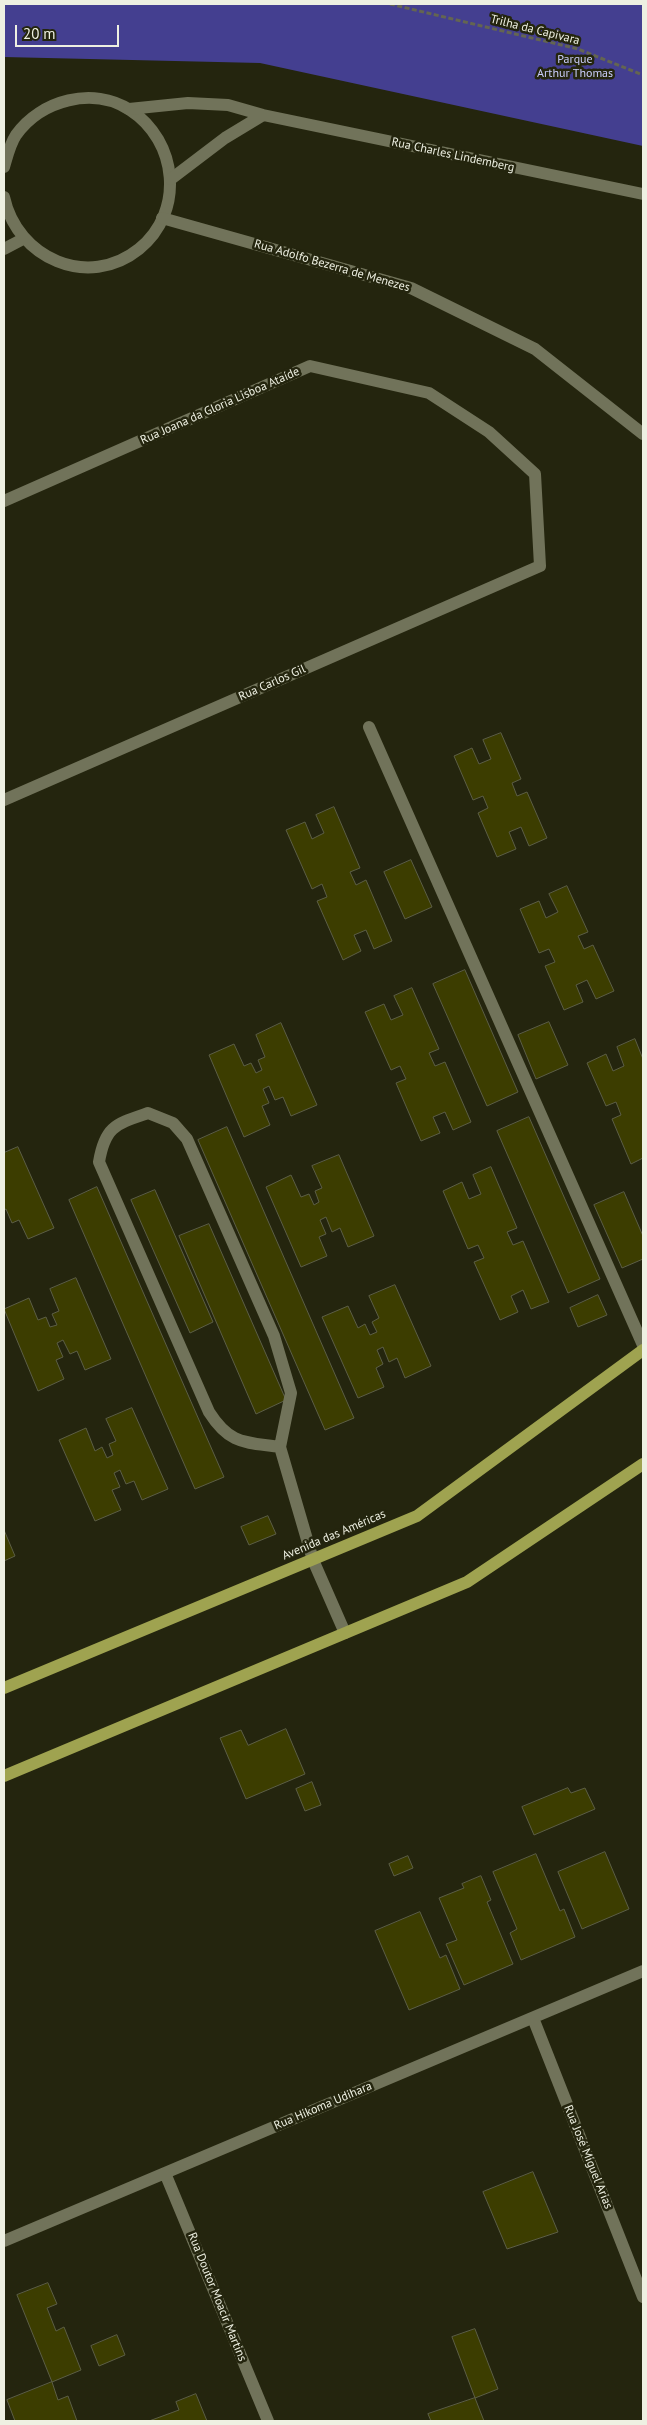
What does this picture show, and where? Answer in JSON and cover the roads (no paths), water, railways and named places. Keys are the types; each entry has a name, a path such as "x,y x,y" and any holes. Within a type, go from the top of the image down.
{"main road":[{"name":"Avenida das Américas","path":"4,1688 417,1516 643,1350"},
{"path":"4,1776 467,1582 643,1464"}],"street":[{"path":"4,167 9,136 32,117 54,104 80,98 105,100 129,109 150,126 163,147 170,166 171,179 167,207 162,218 156,230 139,249 116,262 92,267 66,265 43,255 23,239 7,212 4,197"},
{"name":"Rua Charles Lindemberg","path":"129,109 188,103 228,105 263,115 643,194"},
{"path":"171,179 224,138 263,115"},
{"name":"Rua Adolfo Bezerra de Menezes","path":"162,218 411,288 535,349 643,434"},
{"path":"4,249 23,239"},
{"name":"Rua Joana da Gloria Lisboa Ataíde","path":"4,502 310,366 429,392 489,432 535,474 540,566"},
{"name":"Rua Carlos Gil","path":"4,800 540,566"},
{"path":"369,726 643,1345"},
{"path":"280,1447 237,1441 219,1428 209,1412 99,1162 102,1144 117,1124 148,1113 173,1123 187,1139 274,1336 291,1393 280,1447 313,1560 345,1633"},
{"name":"Rua Hikoma Udihara","path":"4,2241 643,1971"},
{"name":"Rua José Miguel Arias","path":"533,2018 643,2297"},
{"name":"Rua Doutor Moacir Martins","path":"165,2173 268,2421"}],"park label":[{"name":"Parque Arthur Thomas","path":"575,67"}]}
